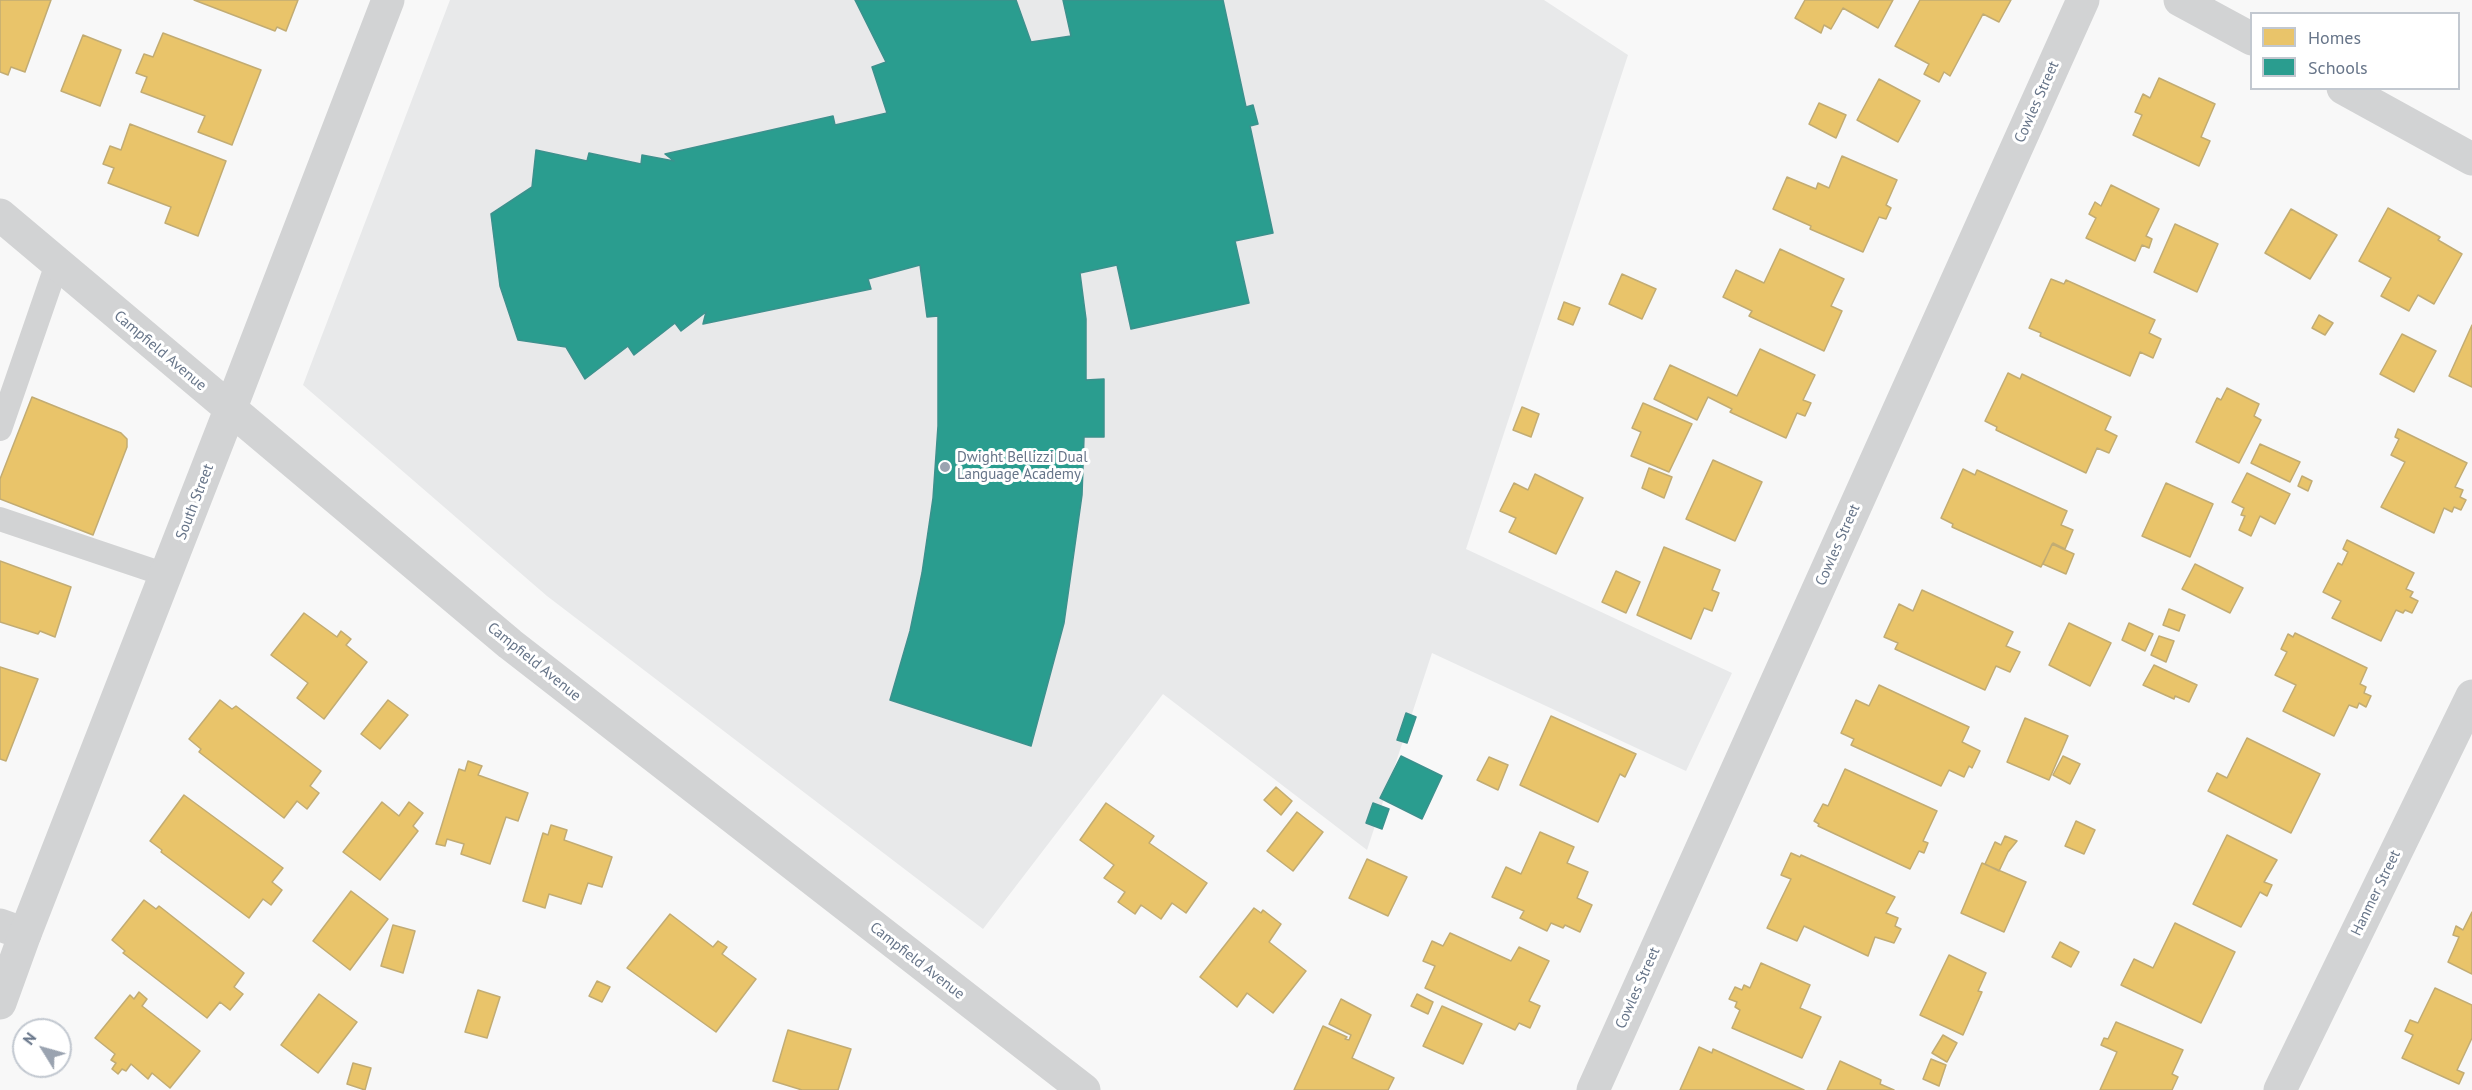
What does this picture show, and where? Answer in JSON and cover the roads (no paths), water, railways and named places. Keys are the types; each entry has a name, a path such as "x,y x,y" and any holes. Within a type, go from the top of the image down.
{"street":[{"name":"South Street","path":"0,1003 12,929 166,575 388,0"},
{"name":"Cowles Street","path":"1593,1090 2083,0"},
{"path":"2180,0 2250,38"},
{"path":"2347,90 2472,159"},
{"name":"Campfield Avenue","path":"0,215 510,644 1084,1090"},
{"name":"Hanmer Street","path":"2280,1090 2472,696"}],"lane":[{"path":"0,429 57,264"},
{"path":"0,519 166,575"}],"place":[{"name":"Dwight Bellizzi Dual Language Academy","path":"945,467"}]}
